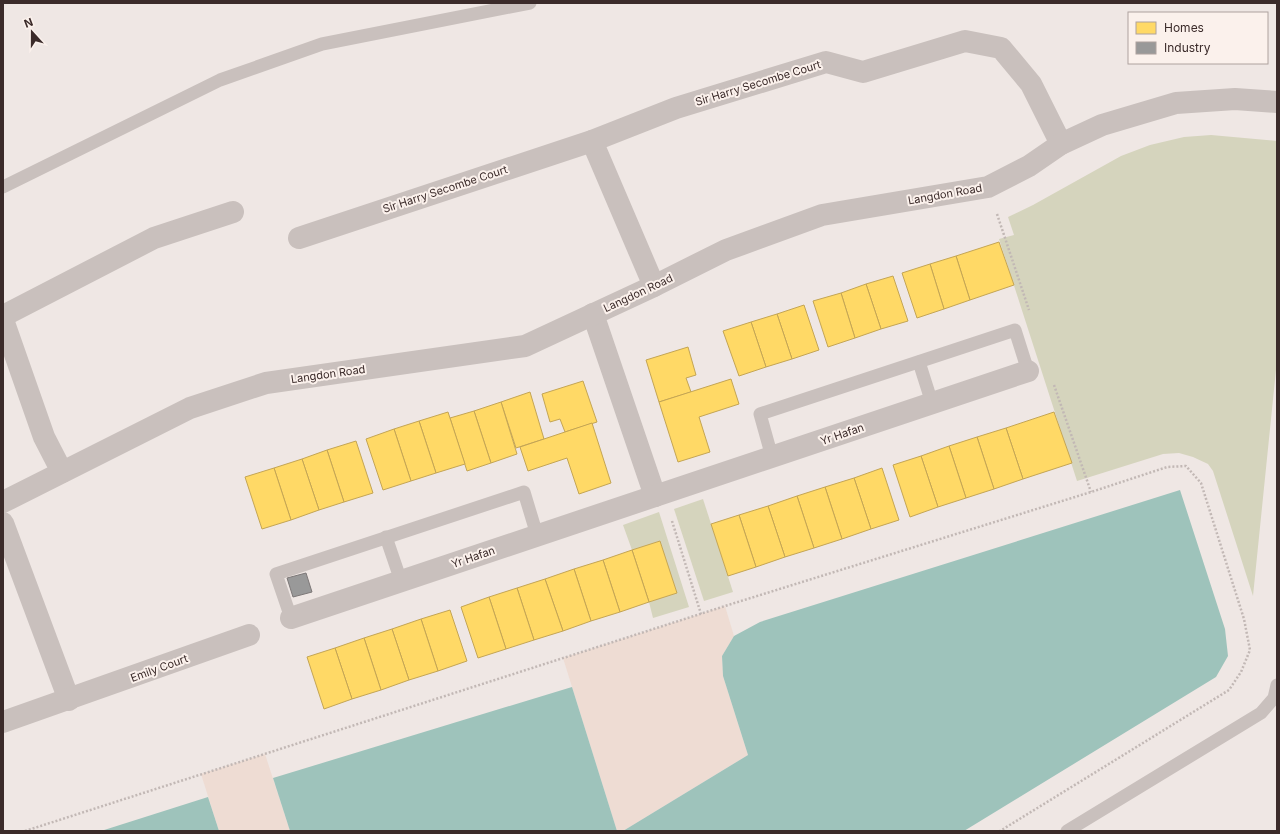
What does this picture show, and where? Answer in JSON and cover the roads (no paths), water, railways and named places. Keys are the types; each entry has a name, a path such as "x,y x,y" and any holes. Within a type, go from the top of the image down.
{"street":[{"name":"Sir Harry Secombe Court","path":"298,238 592,141 676,108 826,62 863,72 965,41 1001,48 1031,84 1061,144"},
{"name":"Langdon Road","path":"3,502 190,408 266,382 525,346 654,286 726,250 822,215 988,187 1029,166 1061,144 1102,125 1176,103 1235,99 1277,102"},
{"path":"592,141 654,286"},
{"path":"3,316 154,238 233,212"},
{"path":"593,314 659,495"},
{"path":"3,320 44,437 62,472"},
{"name":"Yr Hafan","path":"291,618 1028,371"},
{"path":"3,523 69,700"},
{"name":"Emily Court","path":"3,722 249,636"}],"lane":[{"path":"3,188 227,77 322,44 530,3"},
{"path":"772,457 760,414 1015,330 1028,371"},
{"path":"919,362 932,403"},
{"path":"291,618 276,574 386,537 524,492 537,536"},
{"path":"386,537 401,581"},
{"path":"1067,831 1261,713 1274,698 1277,685"}],"water":[{"path":"1180,490 1225,629 1228,656 1216,677 964,831 623,831 748,755 723,676 722,656 734,636 760,622"},
{"path":"572,687 617,831 290,831 273,778"},
{"path":"208,797 219,831 101,831"}]}
